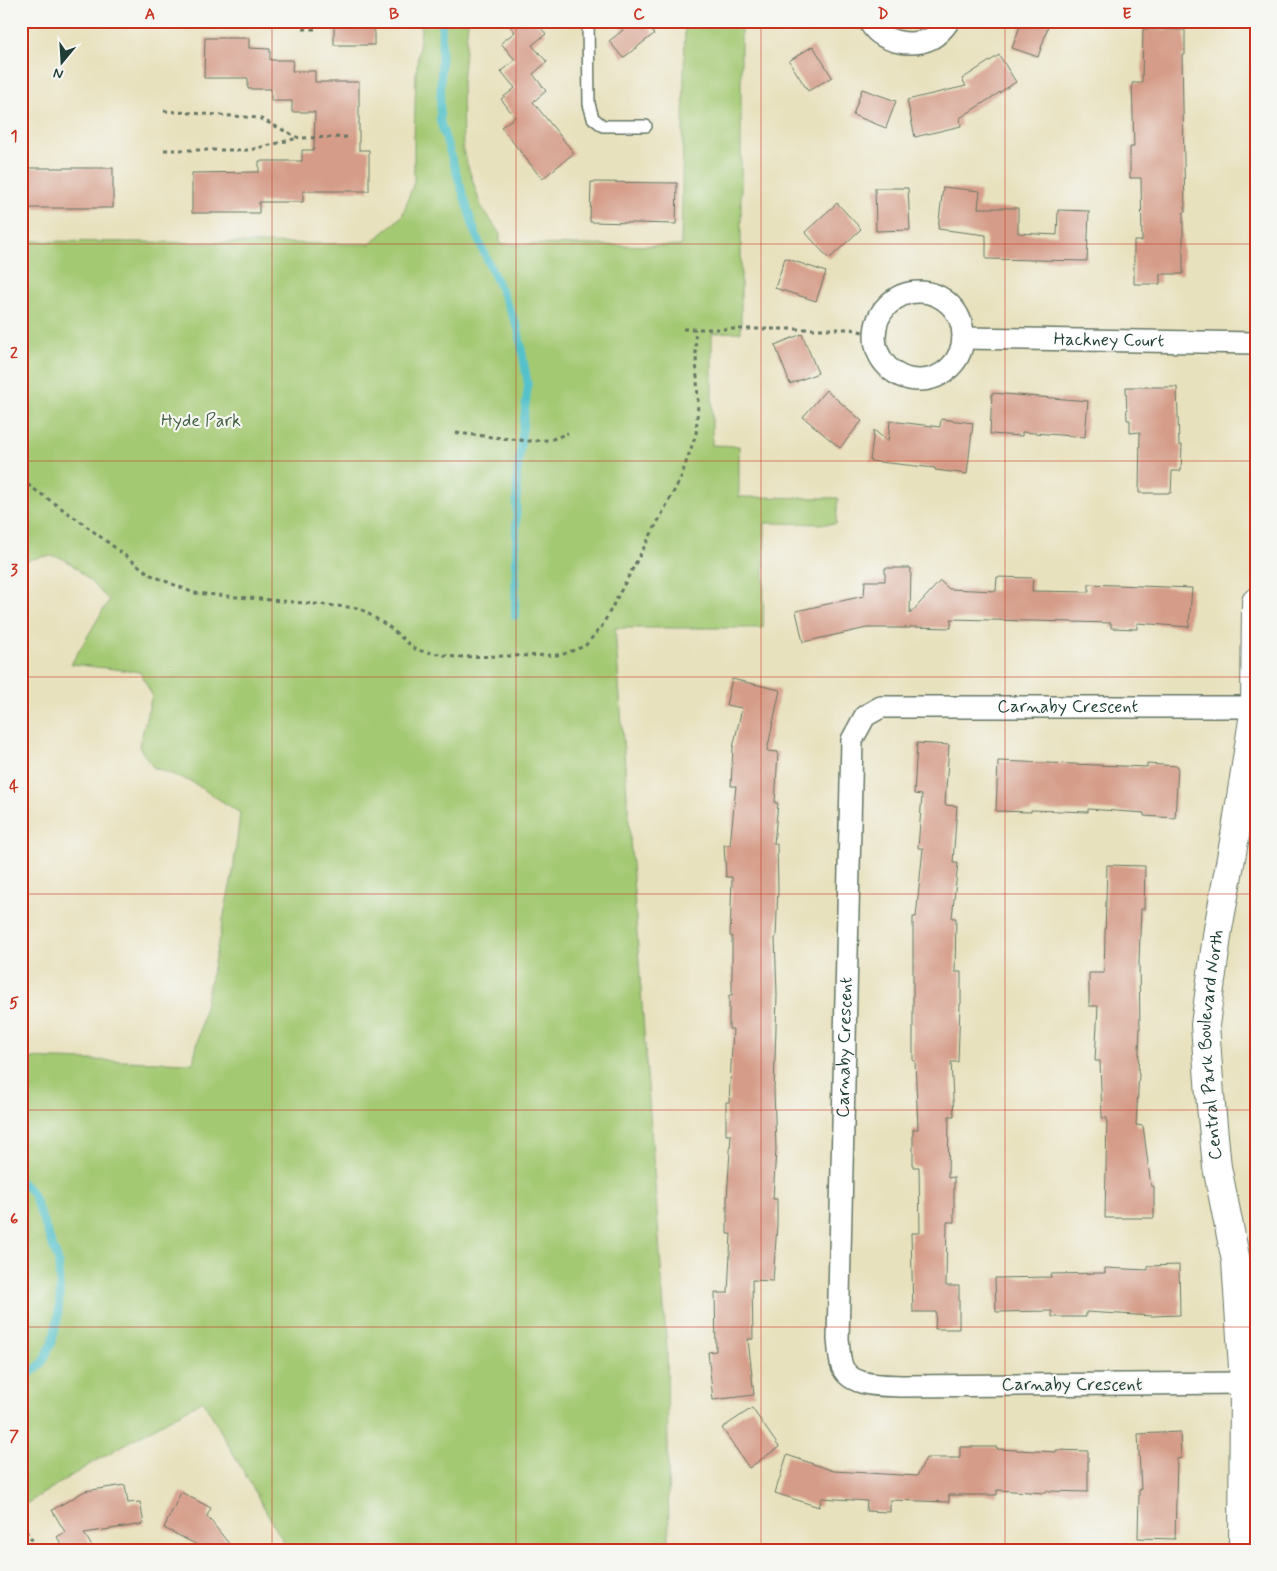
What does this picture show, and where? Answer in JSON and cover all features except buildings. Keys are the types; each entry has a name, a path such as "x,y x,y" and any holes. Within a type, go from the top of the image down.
{"street":[{"path":"869,21 883,36 898,42 915,43 931,38 941,32 949,21"},
{"path":"919,291 934,294 946,300 962,323 963,338 958,357 945,372 931,379 915,380 900,376 891,371 881,359 874,335 874,328 885,306 897,297 919,291"},
{"name":"Hackney Court","path":"963,338 1256,343"},
{"name":"Central Park Boulevard North","path":"1243,1550 1244,1383 1236,1260 1217,1166 1205,1025 1218,929 1255,707 1256,602"},
{"name":"Carnaby Crescent","path":"1244,1383 870,1385 851,1378 841,1365 838,1339 852,740 865,716 881,707 1255,707"}],"lane":[{"path":"588,21 589,104 593,118 603,126 646,126"}],"path":[{"path":"303,21 303,29 318,29"},
{"path":"164,112 259,118 298,138"},
{"path":"164,150 250,150 298,138 351,137"},
{"path":"683,329 851,329 874,335"},
{"path":"21,480 151,575 194,593 359,608 388,626 416,650 455,657 561,655 585,646 602,626 680,480 696,434 698,404 695,329"},
{"path":"456,433 530,441 550,440 568,433"},
{"path":"21,1524 39,1550"}],"green space":[{"name":"Hyde Park","path":"422,21 468,21 462,83 463,151 481,206 500,234 500,244 681,246 685,21 741,21 741,332 712,333 712,445 739,446 739,497 838,498 836,524 765,523 763,628 615,628 667,1351 669,1550 288,1550 203,1400 92,1463 21,1507 21,1058 193,1063 233,872 240,813 192,782 153,767 139,747 152,695 140,672 71,664 109,600 79,570 61,558 46,556 21,562 21,241 370,244 402,216 414,182 416,74"}],"waterway":[{"path":"442,21 440,121 476,235 518,328 528,385 517,475 515,616"},
{"path":"21,1182 32,1192 58,1260 60,1290 58,1317 52,1343 42,1363 21,1382"}]}
